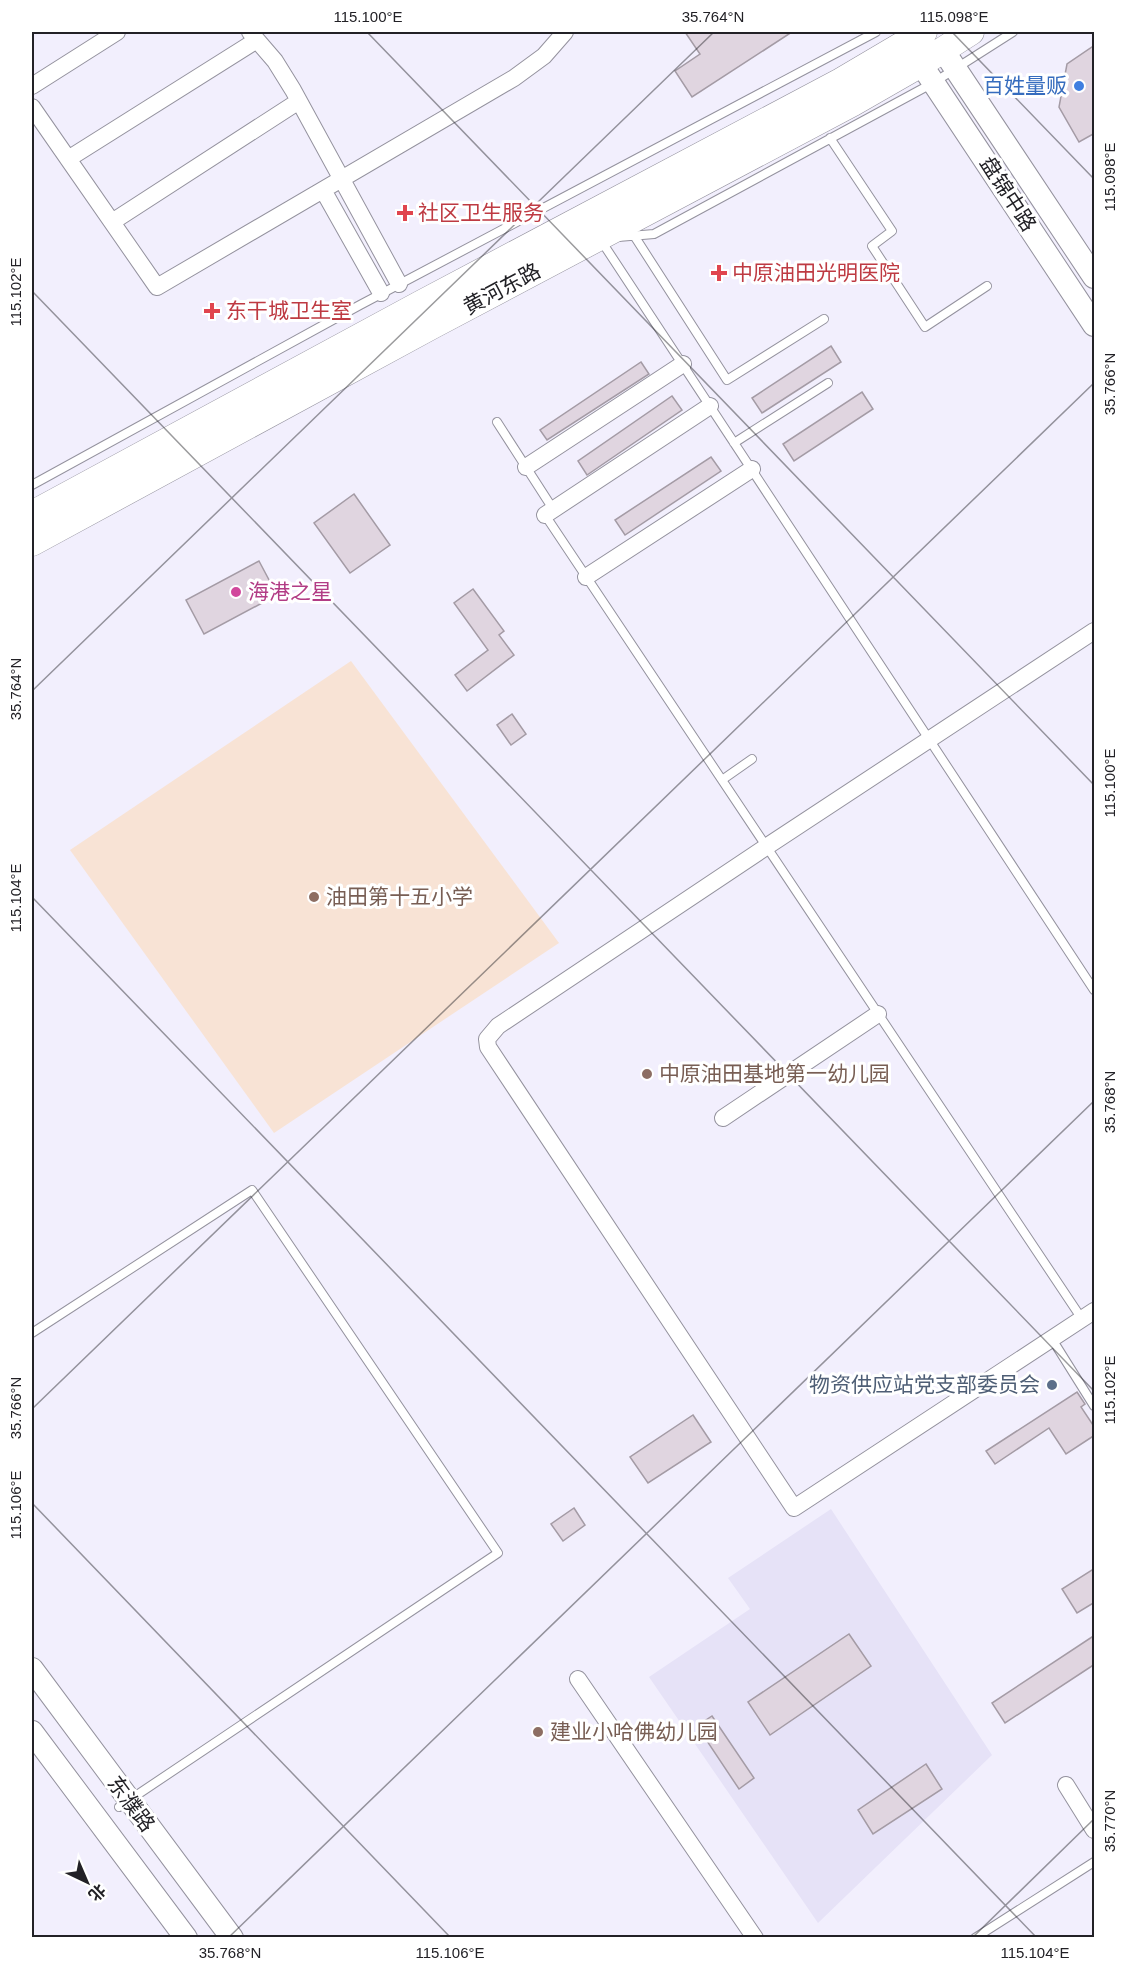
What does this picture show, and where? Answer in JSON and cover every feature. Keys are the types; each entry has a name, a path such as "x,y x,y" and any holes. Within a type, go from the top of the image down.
{"main road":[{"name":"黄河东路","path":"32,514 441,293 841,81 924,32"},
{"name":"黄河东路","path":"32,543 854,103 927,74 949,59 971,32"},
{"name":"盘锦中路","path":"949,59 1095,277"},
{"name":"盘锦中路","path":"927,74 1095,325"},
{"name":"东濮路","path":"32,1669 124,1804 232,1938"},
{"name":"东濮路","path":"32,1732 186,1938"}],"street":[{"path":"32,86 117,32"},
{"path":"32,107 157,287 514,78 544,56 565,32"},
{"path":"68,159 254,36 275,61 299,101 399,284"},
{"path":"112,222 299,101"},
{"path":"323,189 381,293"},
{"path":"526,467 682,364"},
{"path":"549,512 710,406"},
{"path":"586,578 752,470"},
{"path":"1088,1315 794,1508 488,1047 487,1039 498,1026 1095,631"},
{"path":"723,1119 878,1014"},
{"path":"578,1679 755,1938"},
{"path":"1066,1785 1095,1830"}],"lane":[{"path":"32,484 381,293 876,32"},
{"path":"949,59 1013,32"},
{"path":"599,238 654,234 830,138 927,74"},
{"path":"830,138 892,231 872,246 925,327 987,286"},
{"path":"635,237 728,380 824,319"},
{"path":"599,238 1095,990"},
{"path":"734,443 828,383"},
{"path":"497,422 526,467 586,578 878,1014 1088,1315"},
{"path":"722,780 752,759"},
{"path":"32,1333 252,1190 498,1553 124,1804"},
{"path":"1052,1339 1095,1406"},
{"path":"975,1938 1095,1862"}],"shaded area":[{"name":"油田第十五小学","path":"351,661 559,943 274,1133 70,850"},
{"path":"831,1509 992,1755 818,1923 649,1677 750,1609 728,1578"}],"building":[{"path":"685,32 792,32 692,97 675,71 700,54"},
{"name":"百姓量贩","path":"1095,45 1095,133 1079,142 1059,107 1067,64"},
{"path":"831,346 841,362 762,413 752,398"},
{"path":"641,362 649,374 547,440 540,430"},
{"path":"862,392 873,409 794,461 783,444"},
{"path":"672,396 682,410 587,475 578,461"},
{"path":"711,457 721,471 625,535 615,520"},
{"path":"354,494 390,545 350,573 314,523"},
{"path":"259,561 277,595 204,634 186,600"},
{"path":"473,589 504,631 499,635 514,655 467,691 455,675 488,650 454,603"},
{"path":"512,714 526,734 511,745 497,725"},
{"path":"1077,1392 1085,1404 1081,1407 1095,1428 1095,1435 1066,1454 1049,1428 995,1464 986,1451"},
{"path":"693,1415 711,1442 648,1483 630,1457"},
{"path":"574,1508 585,1525 563,1541 551,1524"},
{"path":"1095,1568 1095,1602 1077,1613 1062,1589"},
{"path":"849,1634 871,1666 770,1735 748,1702"},
{"path":"1095,1635 1095,1664 1005,1723 992,1703"},
{"path":"712,1716 754,1778 739,1789 697,1726"},
{"path":"926,1764 942,1789 873,1834 858,1810"}],"place":[{"name":"百姓量贩","path":"1079,86"},
{"name":"社区卫生服务","path":"405,213"},
{"name":"中原油田光明医院","path":"719,273"},
{"name":"东干城卫生室","path":"212,311"},
{"name":"海港之星","path":"236,592"},
{"name":"油田第十五小学","path":"314,897"},
{"name":"中原油田基地第一幼儿园","path":"647,1074"},
{"name":"物资供应站党支部委员会","path":"1052,1385"},
{"name":"建业小哈佛幼儿园","path":"538,1732"}]}
